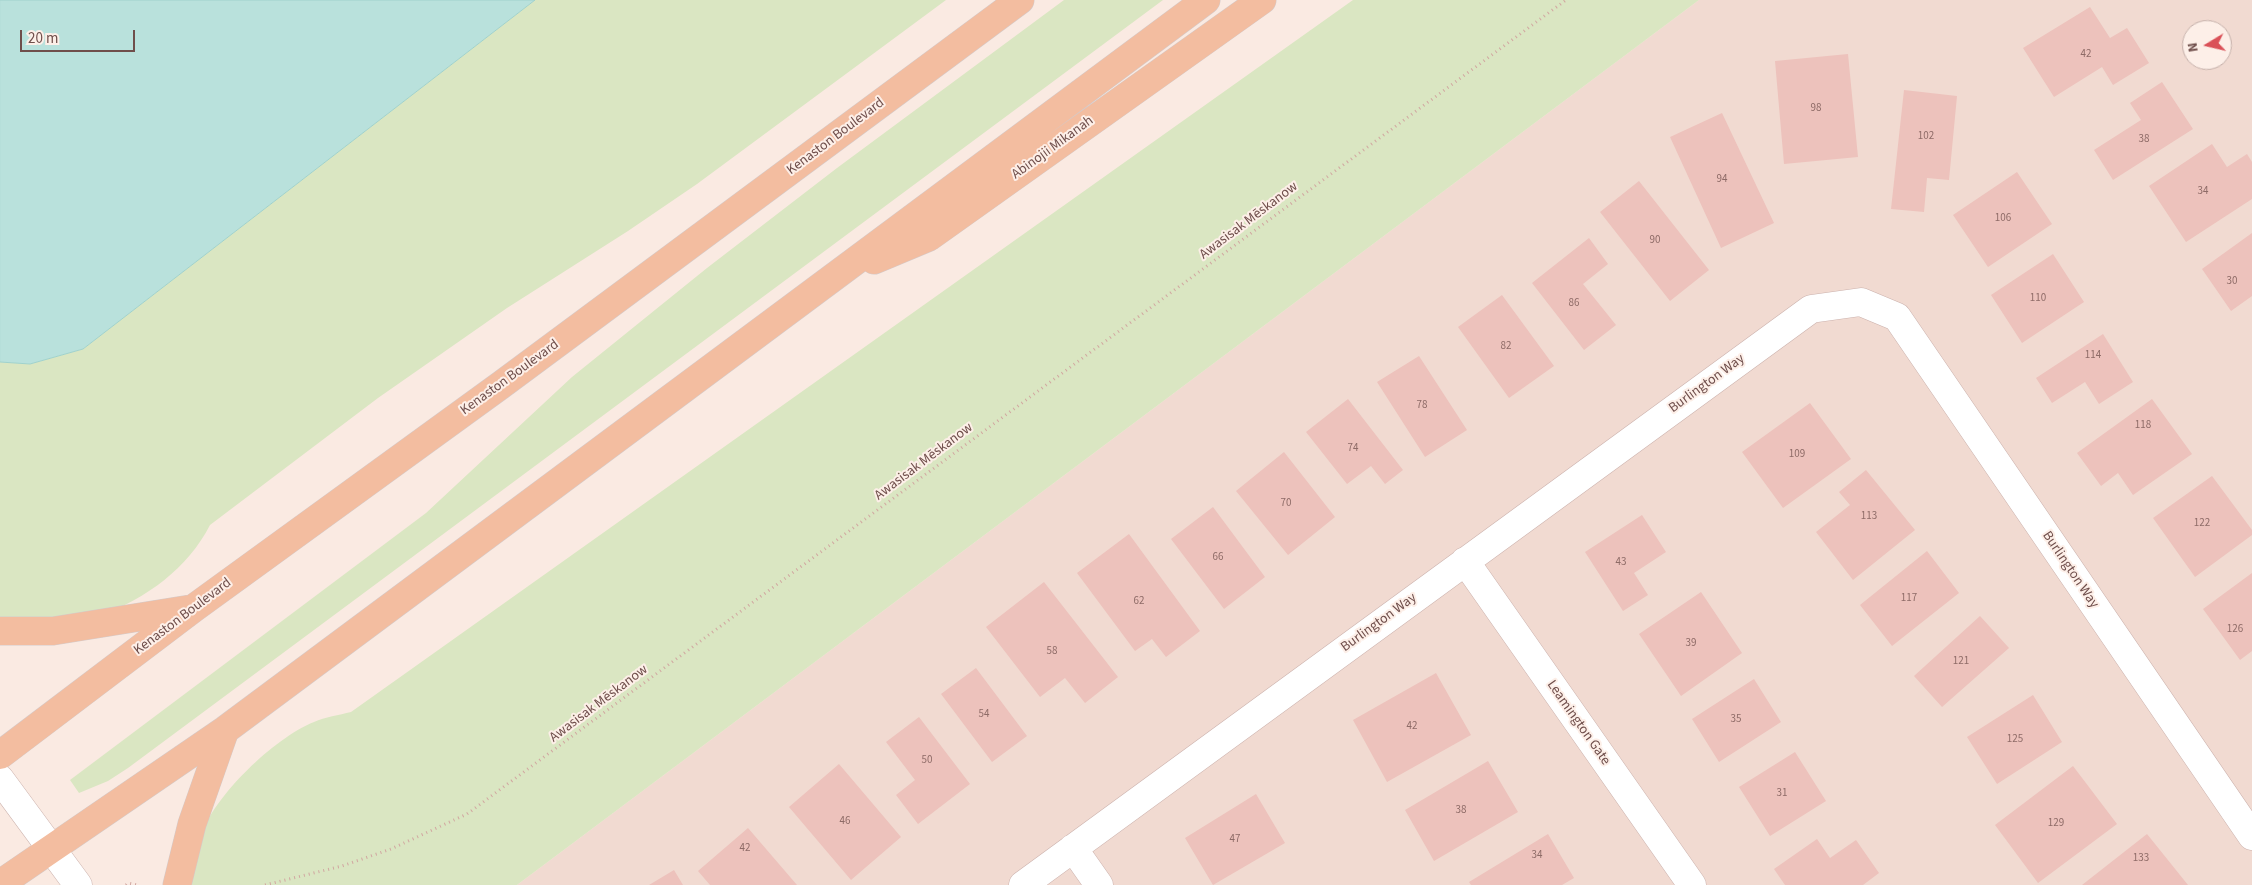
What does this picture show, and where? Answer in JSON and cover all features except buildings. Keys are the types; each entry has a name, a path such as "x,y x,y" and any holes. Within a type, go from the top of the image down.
{"main road":[{"name":"Kenaston Boulevard","path":"0,755 194,608 501,385 1020,0"},
{"path":"0,884 225,730 1206,0"},
{"name":"Abinojii Mikanah","path":"833,277 928,237 1262,0"},
{"path":"0,631 53,631 194,608"},
{"path":"177,885 192,824 225,730"}],"street":[{"name":"Burlington Way","path":"1023,885 1465,560 1811,309 1861,302 1897,317 2252,836"},
{"name":"Leamington Gate","path":"1465,560 1692,885"},
{"path":"0,779 78,885"},
{"path":"1073,848 1100,885"}],"path":[{"name":"Awasisak Mēskanow","path":"265,885 342,866 392,849 467,814 1566,0"},
{"path":"126,885 128,883 138,885"}],"shaded area":[{"path":"1699,0 2252,0 2252,885 517,885"}],"green space":[{"path":"535,0 946,0 697,184 628,231 507,308 378,398 210,525 201,541 178,568 149,591 118,608 97,616 0,634 0,362 30,364 83,349"},
{"path":"1064,0 1163,0 128,768 108,781 79,793 70,780 426,513 572,377 707,268 837,168"},
{"path":"1353,0 1699,0 517,885 188,885 200,837 207,821 218,804 247,770 281,741 314,722 351,712"}],"water":[{"path":"0,0 535,0 83,349 30,364 0,362"}]}
